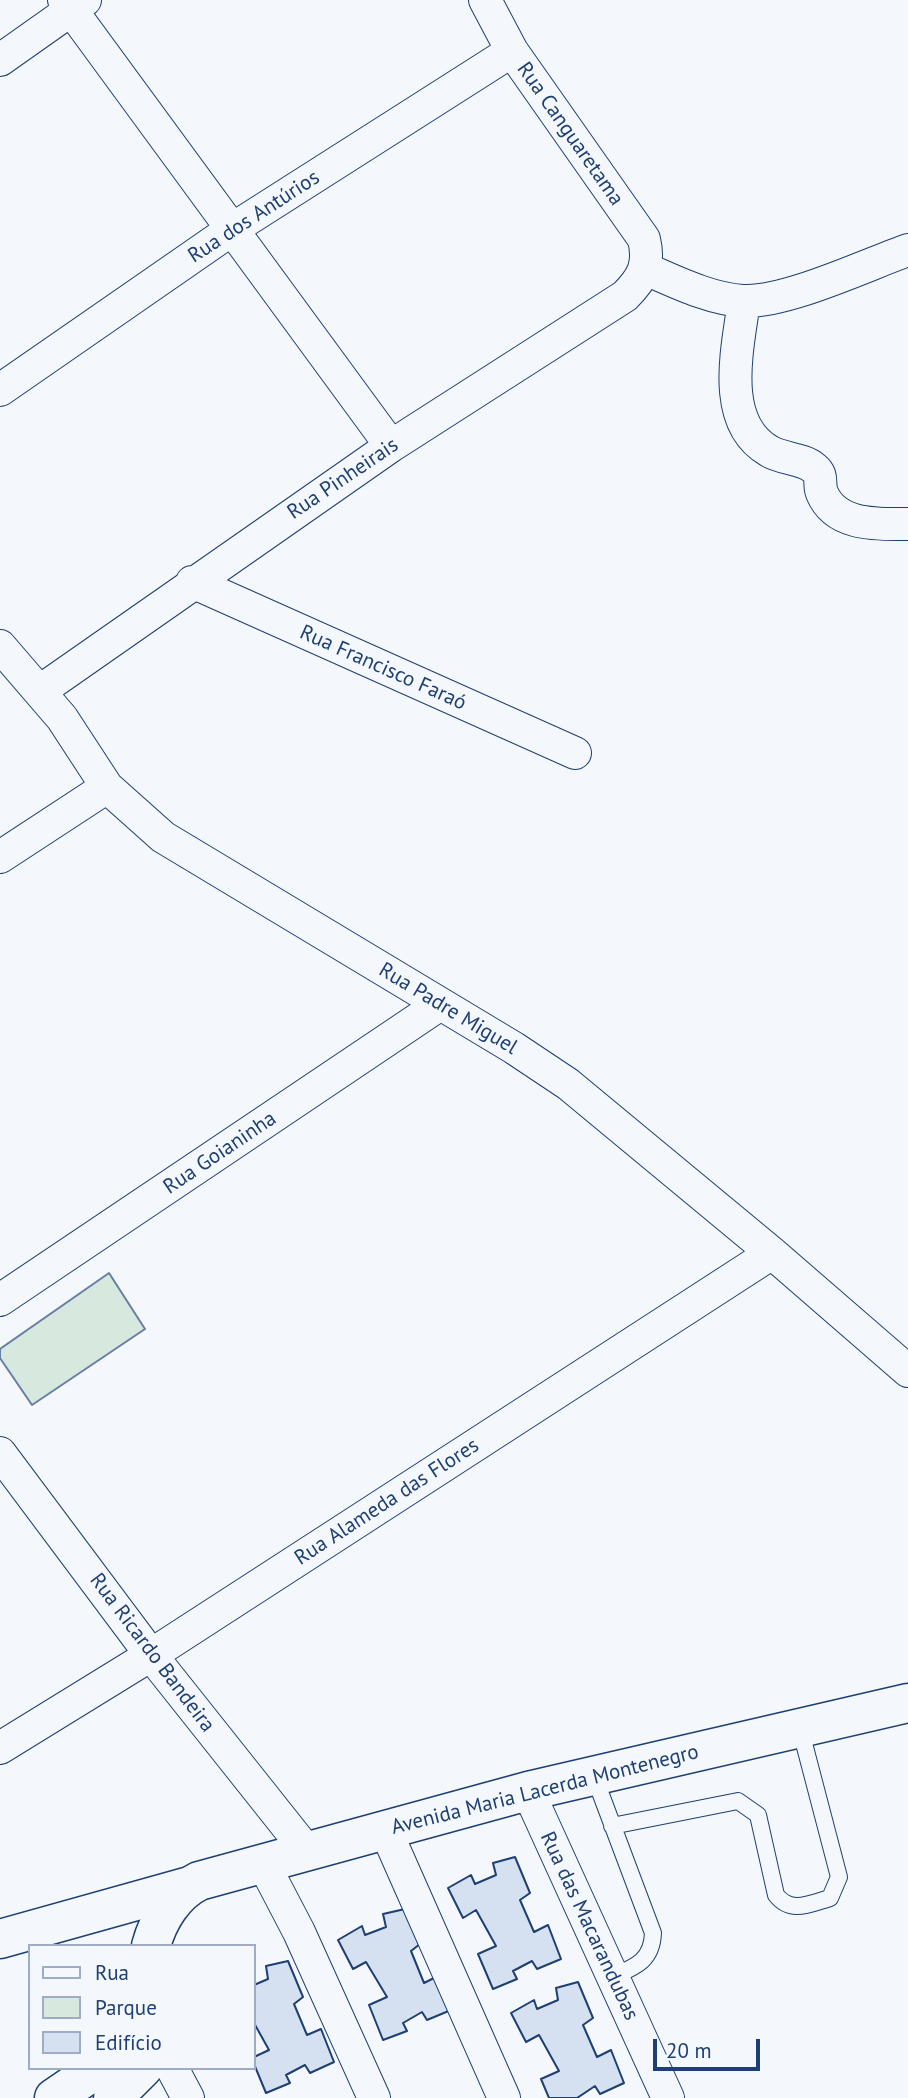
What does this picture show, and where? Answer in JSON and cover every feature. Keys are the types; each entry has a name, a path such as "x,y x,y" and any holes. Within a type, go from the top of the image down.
{"main road":[{"name":"Avenida Maria Lacerda Montenegro","path":"0,1939 306,1850 528,1791 908,1703"},
{"path":"152,1944 161,1921 186,1887"},
{"path":"54,2098 95,2070"},
{"path":"113,2098 141,2070"}],"street":[{"name":"Rua Canguaretama","path":"485,0 512,51 644,239 648,256 646,269"},
{"path":"0,60 73,3 231,230 391,446"},
{"name":"Rua dos Antúrios","path":"0,390 231,230 512,51"},
{"path":"646,269 704,293 744,301 782,295 908,250"},
{"name":"Rua Pinheirais","path":"40,691 192,582 391,446 625,296 646,269"},
{"path":"744,301 733,381 737,402 755,438 768,451 813,467 821,476 822,492 834,508 852,520 873,524 908,524"},
{"name":"Rua Francisco Faraó","path":"192,582 575,753"},
{"name":"Rua Padre Miguel","path":"0,646 40,691 107,787 163,837 514,1048 568,1084 772,1253 908,1371"},
{"path":"0,857 107,787"},
{"name":"Rua Goianinha","path":"0,1300 439,1005"},
{"name":"Rua Alameda das Flores","path":"0,1748 151,1655 772,1253"},
{"name":"Rua Ricardo Bandeira","path":"0,1453 151,1655 306,1850"},
{"name":"Rua das Macarandubas","path":"528,1791 668,2098"},
{"path":"385,1829 504,2098"},
{"path":"263,1863 299,1932 374,2098"},
{"path":"173,2070 188,2098"}],"lane":[{"path":"612,1826 738,1801 758,1815 776,1895 783,1904 796,1908 830,1898 839,1877 800,1728"},
{"path":"594,1776 653,1933 653,1944 644,1962 612,1977"}],"green space":[{"path":"109,1273 145,1329 32,1405 0,1358 0,1349"}],"building":[{"path":"515,1857 530,1893 520,1900 534,1932 548,1925 561,1959 537,1969 532,1961 513,1971 517,1979 493,1989 478,1954 496,1946 476,1910 463,1918 448,1888 471,1875 475,1884 496,1875 493,1863"},
{"path":"405,1909 420,1944 411,1951 424,1983 438,1976 451,2010 427,2020 422,2012 403,2023 407,2031 383,2040 369,2005 387,1997 366,1962 353,1969 338,1940 362,1926 365,1935 386,1927 383,1914"},
{"path":"288,1961 303,1997 294,2004 307,2035 321,2029 334,2062 310,2073 305,2065 286,2075 290,2083 266,2093 256,2069 256,2056 269,2050 256,2027 256,1984 268,1979 266,1966"},
{"path":"578,1982 593,2018 583,2025 597,2057 611,2050 624,2083 600,2094 595,2086 577,2098 549,2098 541,2079 559,2071 539,2035 526,2042 511,2013 534,2000 537,2009 558,2000 556,1988"}]}
